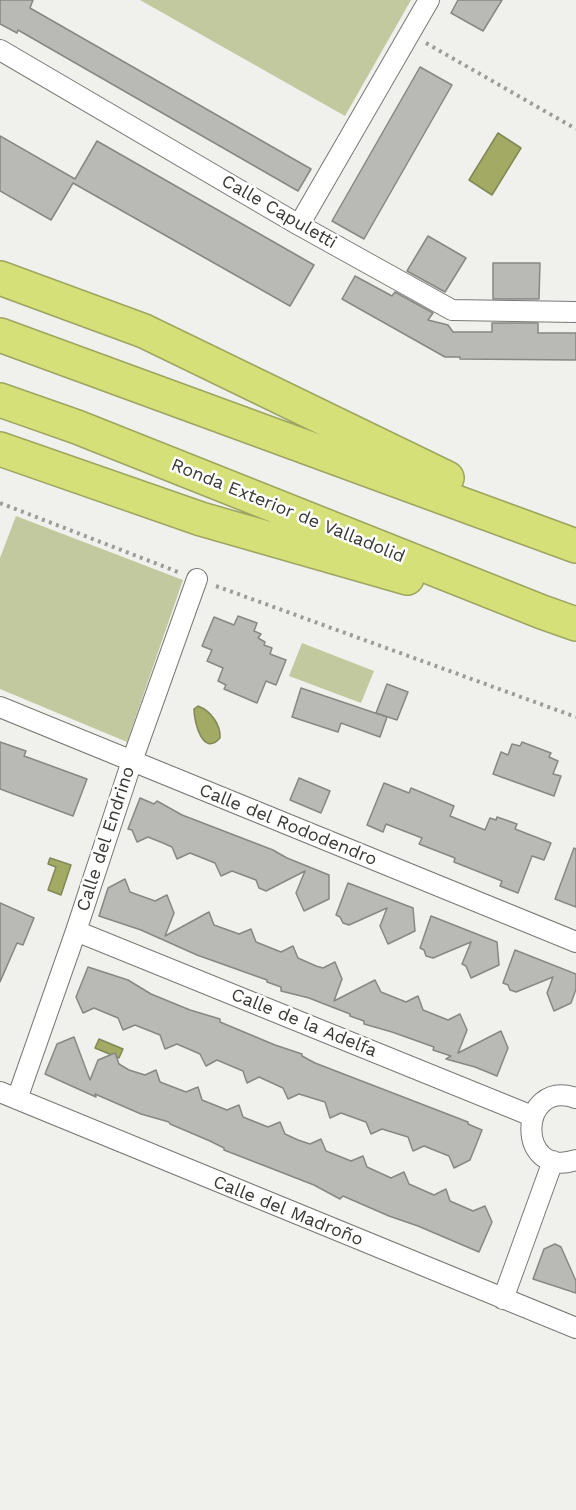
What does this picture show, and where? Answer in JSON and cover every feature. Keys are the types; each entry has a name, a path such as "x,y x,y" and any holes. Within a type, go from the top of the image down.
{"highway":[{"path":"0,278 144,331 492,500 539,531"},
{"path":"0,335 576,546"},
{"name":"Ronda Exterior de Valladolid","path":"0,400 77,427 576,624"},
{"path":"0,448 201,519 469,596 542,612"}],"street":[{"path":"299,225 429,0"},
{"name":"Calle Capuletti","path":"0,50 299,225 452,310 576,312"},
{"name":"Calle del Endrino","path":"9,1096 76,931 132,761 197,579"},
{"name":"Calle del Rododendro","path":"0,707 576,942"},
{"name":"Calle de la Adelfa","path":"76,931 532,1116"},
{"path":"575,1095 549,1098 532,1116 530,1127 535,1148 543,1156 563,1163 576,1160"},
{"name":"Calle del Madroño","path":"9,1096 576,1328"},
{"path":"503,1299 553,1161"}],"path":[{"path":"410,33 576,129"},
{"path":"0,503 197,579 576,717"}],"shaded area":[{"path":"140,0 411,0 345,116"},
{"path":"498,133 521,148 492,195 469,180"},
{"path":"16,516 183,580 127,742 0,689 0,558"},
{"path":"302,643 374,671 361,703 289,676"},
{"path":"198,706 207,711 217,723 220,738 214,743 204,741 201,736 194,709"},
{"path":"50,858 71,865 61,895 48,890 56,867 48,864"},
{"path":"99,1039 123,1049 119,1058 95,1048"}],"building":[{"path":"0,0 33,0 30,8 311,169 298,191 18,30 17,33 0,24"},
{"path":"458,0 502,0 483,31 451,13"},
{"path":"420,67 452,85 364,239 332,221"},
{"path":"0,136 75,179 97,141 314,265 290,306 73,183 51,220 0,191"},
{"path":"428,236 466,258 445,292 407,271"},
{"path":"493,263 540,263 539,299 493,299"},
{"path":"355,276 392,296 395,292 433,313 428,320 448,325 453,332 492,332 492,323 538,323 538,333 576,333 576,360 445,357 342,299"},
{"path":"238,616 257,623 254,631 261,634 258,638 265,642 264,645 272,648 270,654 286,660 276,685 266,681 257,703 224,689 226,685 218,681 223,668 207,661 212,650 202,646 214,617 234,625"},
{"path":"387,684 408,692 397,720 376,713"},
{"path":"301,688 387,717 380,737 341,723 338,732 292,717"},
{"path":"0,742 26,751 24,756 87,779 73,816 0,789"},
{"path":"522,742 551,753 549,757 558,761 553,774 561,776 554,796 493,774 501,752 508,755 512,744 520,746"},
{"path":"299,778 330,791 321,813 290,800"},
{"path":"384,783 409,793 411,788 454,806 450,816 485,830 490,818 496,820 497,817 517,824 515,829 551,843 544,860 532,856 518,893 500,886 502,881 454,862 455,858 419,844 422,838 386,824 383,832 367,825"},
{"path":"140,798 154,804 157,801 182,815 273,850 329,875 329,899 304,911 296,893 305,871 266,891 259,888 256,880 232,871 221,876 215,863 190,853 177,859 172,847 148,837 137,842 132,830 128,829"},
{"path":"574,848 576,849 576,907 555,899"},
{"path":"125,879 130,892 155,901 167,895 174,913 165,936 209,912 214,925 239,934 251,929 256,942 281,952 293,946 298,958 316,966 323,968 335,962 342,979 334,1001 375,980 381,992 406,1002 418,996 423,1010 448,1020 460,1014 467,1030 458,1053 501,1031 508,1048 497,1076 446,1059 451,1056 433,1050 434,1047 364,1024 364,1021 350,1014 309,998 281,991 281,987 267,980 197,955 141,930 99,916 108,888"},
{"path":"348,883 413,908 415,931 388,944 380,926 387,908 349,925 343,923 336,915"},
{"path":"0,903 34,918 23,945 17,943 0,982"},
{"path":"431,916 497,942 499,965 471,978 466,966 462,964 471,942 433,958 426,956 424,950 420,948"},
{"path":"515,950 576,974 576,989 571,1003 554,1011 547,993 553,977 516,992 510,990 508,985 503,983"},
{"path":"88,967 128,980 151,994 220,1019 220,1022 302,1054 315,1063 468,1122 482,1130 470,1160 454,1168 449,1156 424,1146 413,1151 408,1137 382,1129 371,1134 366,1122 341,1113 330,1118 325,1102 299,1094 288,1099 283,1088 259,1077 247,1083 243,1071 217,1060 206,1066 200,1054 177,1044 165,1049 160,1035 135,1025 123,1030 118,1018 94,1008 83,1013 76,997"},
{"path":"74,1037 90,1080 98,1060 115,1053 119,1064 129,1070 145,1075 156,1070 160,1082 186,1092 198,1087 202,1100 227,1110 239,1105 243,1117 268,1127 280,1122 285,1134 298,1140 310,1144 321,1139 326,1151 351,1161 363,1156 367,1167 391,1178 404,1172 409,1184 434,1195 446,1189 450,1201 473,1211 485,1206 492,1222 479,1252 343,1196 340,1199 314,1185 224,1150 169,1122 141,1114 95,1094 96,1097 45,1074 57,1044"},
{"path":"555,1244 561,1247 576,1281 576,1293 533,1279 544,1249"}]}
